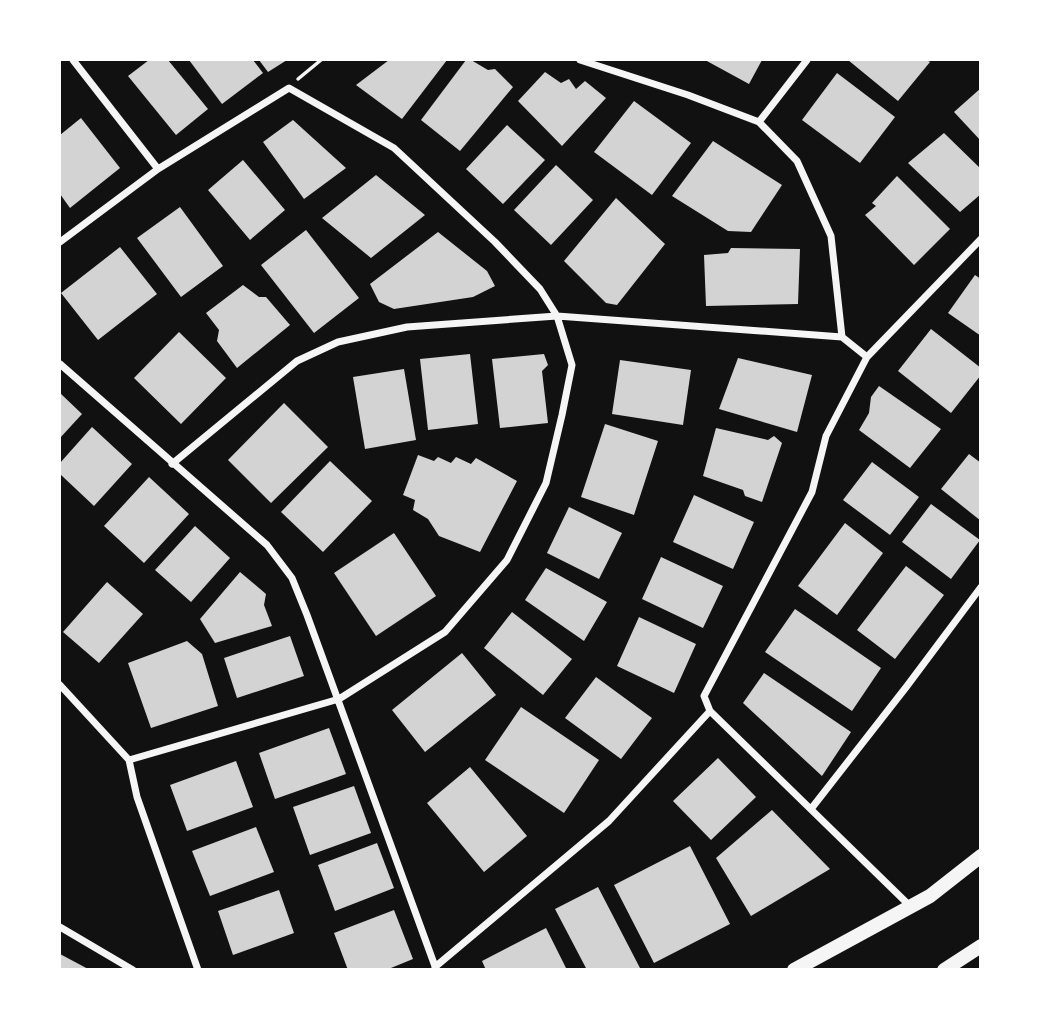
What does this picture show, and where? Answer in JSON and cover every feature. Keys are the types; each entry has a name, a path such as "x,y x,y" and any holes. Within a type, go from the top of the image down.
{"main road":[{"path":"794,970 930,896 981,856"},
{"path":"944,970 981,946"}],"street":[{"path":"73,60 158,169"},
{"path":"580,60 760,122 797,161 831,236 842,337"},
{"path":"760,122 807,60"},
{"path":"60,242 158,169 289,88 394,148 495,242 540,289 557,316 572,365 546,482 507,560 445,632 339,699 130,760"},
{"path":"911,906 710,711 704,696 812,492 826,436 867,357 981,239"},
{"path":"172,464 297,360 338,342 407,327 557,316 842,337 867,357"},
{"path":"60,363 267,545 292,578 339,699 436,968 609,821 710,711"},
{"path":"811,809 908,686 981,587"},
{"path":"60,685 130,760 137,797 198,970"},
{"path":"60,927 133,970"}],"path":[{"path":"289,88 321,60"}],"building":[{"path":"149,60 168,60 208,109 176,135 128,76"},
{"path":"189,60 253,60 263,73 222,104"},
{"path":"259,60 287,60 268,72"},
{"path":"389,60 447,60 402,119 356,85"},
{"path":"466,60 488,70 495,69 513,87 460,151 421,120"},
{"path":"705,60 762,60 749,84"},
{"path":"848,60 927,60 930,62 898,101"},
{"path":"545,72 561,83 569,79 576,89 585,81 606,98 562,146 518,101"},
{"path":"837,73 895,117 860,163 802,120"},
{"path":"981,88 981,141 954,112"},
{"path":"634,101 691,143 652,195 594,152"},
{"path":"81,118 120,168 70,208 60,194 60,135"},
{"path":"293,120 346,168 304,199 263,142"},
{"path":"507,125 545,160 503,204 466,169"},
{"path":"944,133 981,169 981,194 960,212 908,163"},
{"path":"713,141 782,185 751,232 728,231 672,196"},
{"path":"243,160 285,210 250,240 208,190"},
{"path":"556,165 593,200 551,245 514,210"},
{"path":"376,175 425,215 371,258 322,218"},
{"path":"897,176 950,229 914,265 865,215 876,206 872,203"},
{"path":"616,198 665,244 617,305 606,303 564,261"},
{"path":"180,207 223,266 181,297 137,238"},
{"path":"306,230 359,298 314,333 261,265"},
{"path":"438,232 487,271 495,286 473,297 394,309 379,302 370,284"},
{"path":"120,247 157,294 98,340 61,293"},
{"path":"731,248 800,249 798,304 706,306 704,255 728,253"},
{"path":"975,275 981,279 981,336 948,313"},
{"path":"243,285 259,297 266,297 290,325 237,368 217,341 219,330 206,313"},
{"path":"931,329 981,368 981,375 951,413 898,371"},
{"path":"179,332 226,378 181,424 134,378"},
{"path":"470,354 478,424 428,430 420,359"},
{"path":"544,354 548,365 542,371 548,423 500,428 492,359"},
{"path":"738,358 812,375 797,432 719,409"},
{"path":"620,360 691,370 683,425 612,414"},
{"path":"404,369 416,440 365,449 353,377"},
{"path":"879,386 941,429 910,468 859,430 869,413 871,397"},
{"path":"60,393 82,414 60,438"},
{"path":"284,403 328,447 271,503 228,460"},
{"path":"605,424 658,441 634,515 581,497"},
{"path":"92,427 132,464 94,506 60,474 60,463"},
{"path":"716,428 768,440 774,436 782,443 762,502 745,496 743,490 703,476"},
{"path":"969,454 981,463 981,521 941,489"},
{"path":"418,455 434,461 438,457 451,463 456,457 471,464 476,458 517,481 480,552 439,536 428,519 413,510 415,500 403,495"},
{"path":"330,461 372,501 323,552 281,512"},
{"path":"872,462 919,497 890,535 843,500"},
{"path":"149,477 189,514 144,563 104,526"},
{"path":"694,495 754,522 733,569 673,542"},
{"path":"931,504 980,540 951,579 902,542"},
{"path":"569,507 622,533 599,579 547,553"},
{"path":"845,523 883,553 837,615 798,586"},
{"path":"195,526 230,558 191,602 155,570"},
{"path":"394,533 436,596 376,636 334,573"},
{"path":"661,557 723,586 703,628 642,599"},
{"path":"906,566 944,595 895,659 857,630"},
{"path":"546,568 607,602 584,641 525,600"},
{"path":"240,572 266,594 264,605 272,626 215,643 200,619"},
{"path":"107,582 143,614 99,663 63,632"},
{"path":"795,609 881,668 852,711 765,652"},
{"path":"512,612 572,659 543,695 484,648"},
{"path":"639,617 696,644 674,693 617,666"},
{"path":"290,636 304,676 237,698 224,658"},
{"path":"187,641 202,654 218,706 151,728 128,663"},
{"path":"462,653 496,695 425,752 392,710"},
{"path":"764,673 851,732 822,776 743,703"},
{"path":"596,677 652,718 621,759 565,718"},
{"path":"521,707 599,760 564,813 485,760"},
{"path":"329,728 346,774 275,799 259,753"},
{"path":"718,758 756,797 711,840 673,801"},
{"path":"236,761 253,807 187,831 170,785"},
{"path":"470,767 527,836 484,872 427,803"},
{"path":"354,786 371,833 310,855 293,807"},
{"path":"772,810 830,869 751,916 716,858"},
{"path":"256,827 274,872 210,896 192,851"},
{"path":"377,843 394,888 335,911 318,865"},
{"path":"690,846 730,924 654,963 614,885"},
{"path":"598,887 641,970 587,970 555,909"},
{"path":"279,890 294,933 233,955 218,911"},
{"path":"394,910 413,959 386,970 348,970 334,933"},
{"path":"546,928 567,970 486,970 482,961"},
{"path":"60,954 90,970 60,970"}]}
